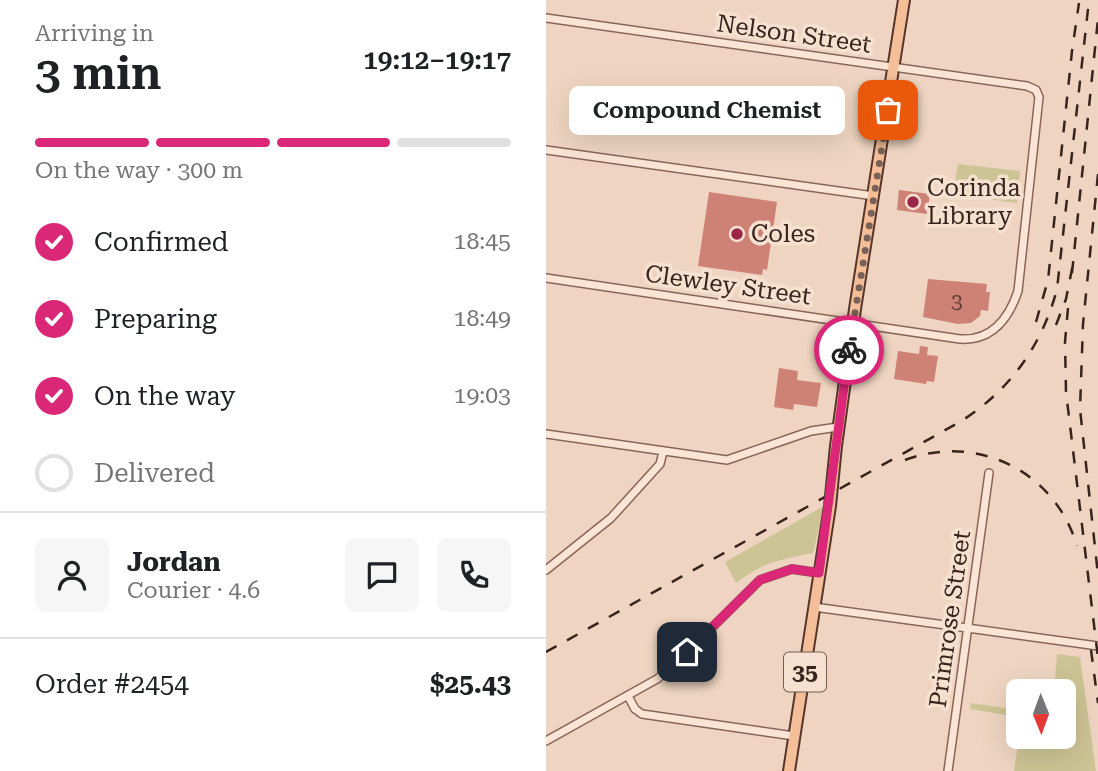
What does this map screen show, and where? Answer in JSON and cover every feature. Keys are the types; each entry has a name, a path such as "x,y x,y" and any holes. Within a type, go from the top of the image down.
{"main road":[{"name":"35","path":"789,771 853,323 904,0"}],"street":[{"name":"Nelson Street","path":"546,19 1027,86 1036,90 1038,104 1019,283 1005,319 987,334"},
{"path":"546,150 875,196"},
{"name":"Clewley Street","path":"546,278 960,338 971,339 987,334"},
{"path":"546,434 715,459 732,459 811,431 838,427"},
{"path":"546,570 611,518 660,464 663,452"},
{"name":"Primrose Street","path":"948,771 989,473"},
{"path":"546,741 666,672 760,580 792,569 819,573"},
{"path":"814,607 1098,646"},
{"path":"628,696 635,709 642,714 794,736"}],"shaded area":[{"path":"958,164 1020,171 1017,203 953,194"},
{"path":"824,506 813,553 764,566 736,583 725,562"},
{"path":"1057,654 1080,657 1096,771 1014,771 1017,749 1076,749 1076,679 1055,679"},
{"path":"971,703 1006,708 1006,715 970,709"}],"building":[{"name":"Corinda Library","path":"899,190 930,194 927,214 897,210"},
{"name":"Coles","path":"709,192 777,202 767,270 763,269 762,275 698,266"},
{"path":"928,279 987,284 986,292 990,292 988,311 981,310 980,316 971,323 958,324 923,317"},
{"path":"920,346 928,347 927,355 938,356 934,382 927,381 926,384 894,379 898,351 919,354"},
{"path":"779,368 798,371 797,380 821,383 817,407 794,404 793,410 774,407"}],"railway":[{"path":"546,652 958,423 976,411 1008,382 1033,348 1051,310 1057,289 1089,0"},
{"path":"1036,322 1048,280 1079,3"},
{"path":"1072,273 1098,19"},
{"path":"1098,174 1083,324 1080,409 1098,575"},
{"path":"1056,325 1066,299 1073,264"},
{"path":"1068,308 1065,342 1066,392 1098,658"},
{"path":"905,460 932,453 959,452 985,456 1010,465 1032,479 1051,497 1066,520 1077,546"},
{"path":"1091,650 1098,703"}],"way so far":[{"path":"849,350 888,110"}],"place":[{"name":"Compound Chemist","path":"888,110"},
{"name":"Corinda Library","path":"913,202"},
{"name":"Coles","path":"737,234"}],"route":[{"path":"687,652 760,580 792,569 819,573 849,350"}]}
